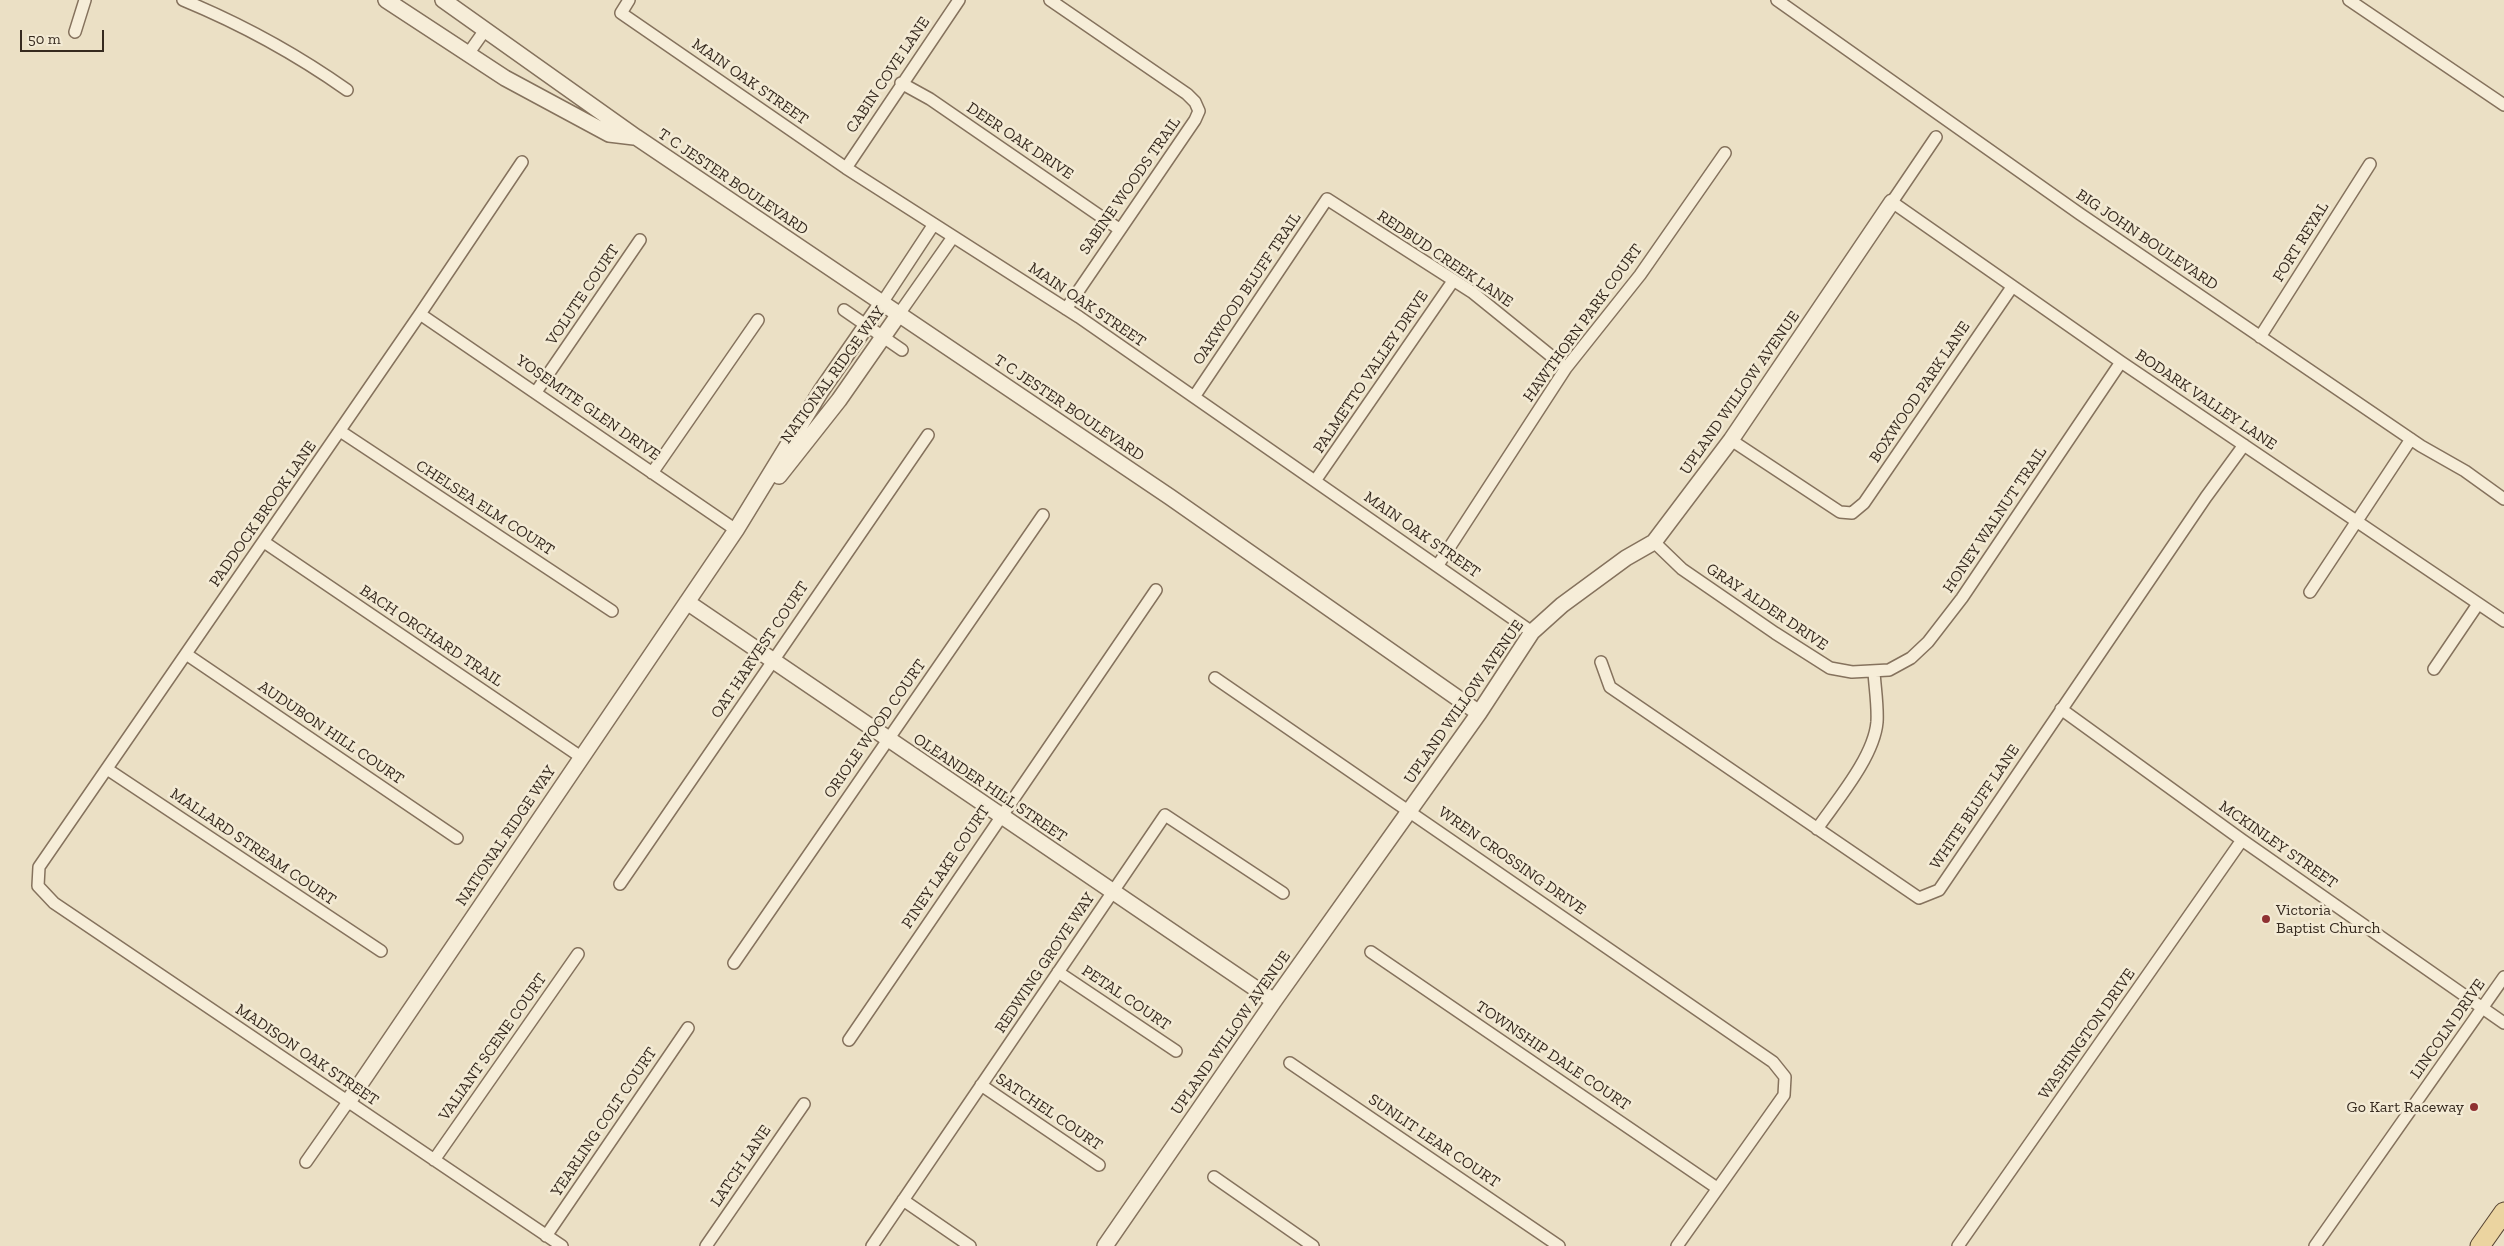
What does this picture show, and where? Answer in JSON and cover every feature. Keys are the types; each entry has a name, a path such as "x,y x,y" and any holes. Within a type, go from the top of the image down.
{"main road":[{"path":"2480,1246 2504,1212"}],"street":[{"path":"75,32 85,0"},
{"path":"183,0 219,15 271,42 347,90"},
{"name":"T C JESTER BOULEVARD","path":"386,0 505,78 608,134 636,137"},
{"name":"T C JESTER BOULEVARD","path":"443,0 636,137 1170,496 1479,713"},
{"name":"MAIN OAK STREET","path":"630,0 621,13 846,168 1066,309 1438,565 1532,632"},
{"name":"CABIN COVE LANE","path":"846,168 901,83 959,0"},
{"name":"SABINE WOODS TRAIL","path":"1050,0 1187,94 1195,102 1198,111 1195,120 1066,309"},
{"name":"BIG JOHN BOULEVARD","path":"1777,0 2080,214 2411,440 2465,471 2504,500"},
{"path":"2349,0 2504,105"},
{"path":"468,54 485,30"},
{"name":"DEER OAK DRIVE","path":"901,83 930,99 1119,229"},
{"name":"UPLAND WILLOW AVENUE","path":"1105,1246 1274,1001 1411,811 1532,632 1562,605 1626,558 1654,542 1731,440 1936,138"},
{"name":"HAWTHORN PARK COURT","path":"1438,565 1566,368 1640,274 1725,153"},
{"name":"PADDOCK BROOK LANE","path":"38,886 39,867 264,542 522,162"},
{"name":"FORT REYAL","path":"2260,337 2370,164"},
{"name":"REDBUD CREEK LANE","path":"1327,199 1472,292 1566,368"},
{"name":"OAKWOOD BLUFF TRAIL","path":"1194,397 1327,199"},
{"name":"BODARK VALLEY LANE","path":"1892,202 2121,362 2504,621"},
{"name":"NATIONAL RIDGE WAY","path":"306,1162 736,530 821,391 934,224"},
{"name":"NATIONAL RIDGE WAY","path":"736,530 839,400 953,237"},
{"name":"VOLUTE COURT","path":"536,392 640,240"},
{"name":"PALMETTO VALLEY DRIVE","path":"1316,481 1453,280"},
{"name":"BOXWOOD PARK LANE","path":"1731,440 1840,512 1852,513 1864,503 2012,287"},
{"path":"844,310 902,350"},
{"name":"YOSEMITE GLEN DRIVE","path":"420,314 736,530"},
{"path":"652,473 758,320"},
{"name":"HONEY WALNUT TRAIL","path":"1874,672 1889,670 1911,658 1928,642 1962,598 2121,362"},
{"name":"CHELSEA ELM COURT","path":"340,431 612,611"},
{"name":"OAT HARVEST COURT","path":"620,884 928,435"},
{"path":"2310,592 2355,521 2411,440"},
{"name":"WHITE BLUFF LANE","path":"1601,662 1610,687 1918,898 1939,890 2061,709 2244,445"},
{"name":"ORIOLE WOOD COURT","path":"734,963 1043,515"},
{"name":"BACH ORCHARD TRAIL","path":"264,542 581,757"},
{"name":"GRAY ALDER DRIVE","path":"1654,542 1682,569 1830,668 1852,672 1874,672"},
{"name":"PINEY LAKE COURT","path":"848,1040 1156,590"},
{"name":"OLEANDER HILL STREET","path":"687,602 1112,893 1274,1001"},
{"path":"2434,669 2478,604"},
{"name":"AUDUBON HILL COURT","path":"186,654 457,838"},
{"path":"1817,828 1862,761 1872,740 1877,722 1874,672"},
{"name":"WREN CROSSING DRIVE","path":"1215,678 1411,811 1773,1062 1785,1077 1784,1095 1717,1188"},
{"name":"MCKINLEY STREET","path":"2061,709 2242,840 2504,1023"},
{"name":"MALLARD STREAM COURT","path":"107,769 381,951"},
{"name":"REDWING GROVE WAY","path":"872,1246 1165,816 1283,893"},
{"name":"WASHINGTON DRIVE","path":"1958,1246 2242,840"},
{"name":"MADISON OAK STREET","path":"38,886 54,903 562,1246"},
{"name":"TOWNSHIP DALE COURT","path":"1371,952 1717,1188"},
{"name":"VALIANT SCENE COURT","path":"434,1160 578,954"},
{"name":"PETAL COURT","path":"1058,972 1176,1051"},
{"name":"LINCOLN DRIVE","path":"2316,1246 2504,977"},
{"name":"YEARLING COLT COURT","path":"546,1236 688,1028"},
{"name":"SUNLIT LEAR COURT","path":"1290,1063 1559,1246"},
{"name":"SATCHEL COURT","path":"981,1085 1099,1165"},
{"name":"LATCH LANE","path":"706,1246 804,1104"},
{"path":"1214,1177 1313,1246"},
{"path":"1677,1246 1717,1188"},
{"path":"903,1200 970,1246"}],"place":[{"name":"Victoria Baptist Church","path":"2266,919"},
{"name":"Go Kart Raceway","path":"2474,1107"}]}
